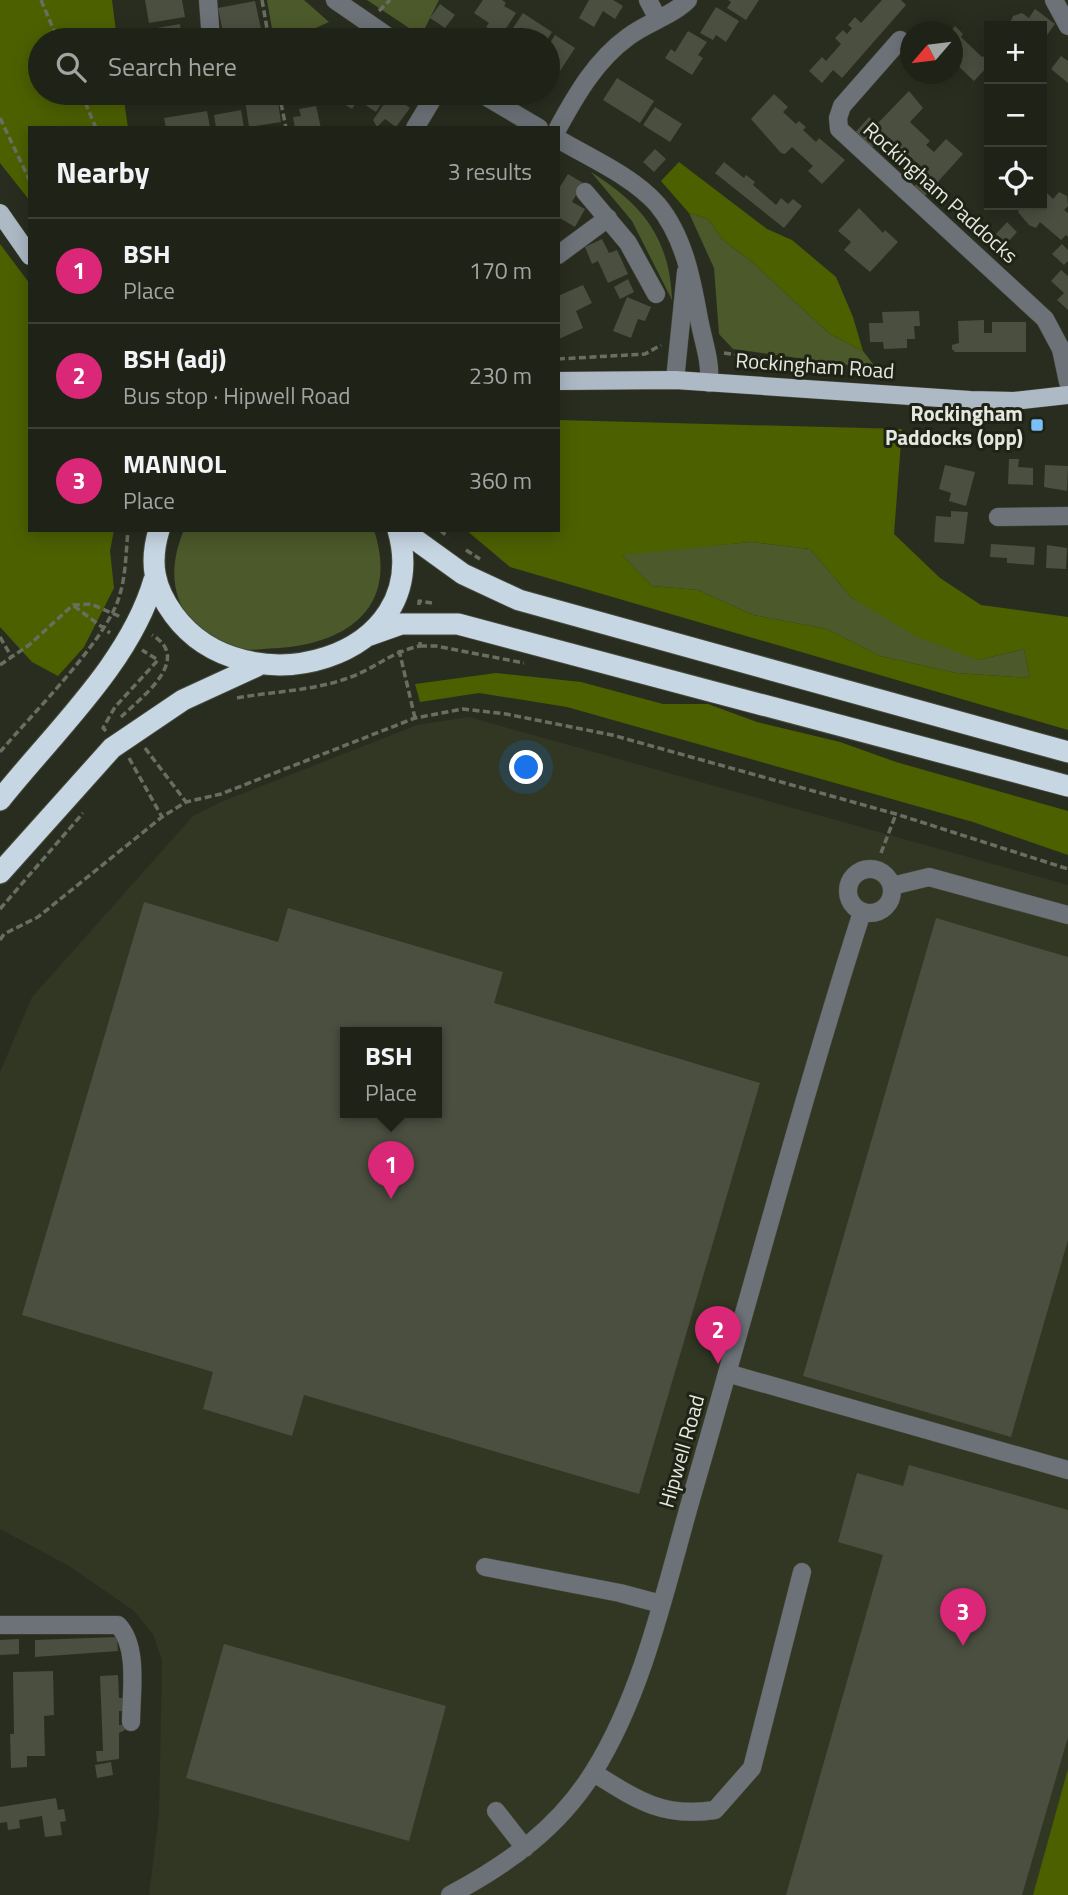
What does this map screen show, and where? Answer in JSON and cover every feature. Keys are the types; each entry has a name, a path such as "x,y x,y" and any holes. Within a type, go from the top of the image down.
{"highway":[{"path":"0,800 110,665 146,607 153,580 153,559 159,532"},
{"path":"153,580 173,613 198,640 230,659 257,666 287,666 316,661 351,647 366,636 389,610 398,586 402,561 400,532"},
{"path":"403,532 463,574 519,600 1068,752"},
{"path":"366,636 401,624 458,624 1068,786"},
{"path":"0,873 112,748 183,699 257,666"}],"main road":[{"path":"0,213 28,253"},
{"name":"Rockingham Road","path":"560,381 676,380 970,400 1014,401 1068,395"}],"street":[{"path":"208,0 210,28"},
{"path":"335,0 376,28"},
{"path":"648,0 658,19"},
{"path":"559,126 577,95 610,52 688,0"},
{"path":"1054,0 1068,26"},
{"name":"Rockingham Paddocks","path":"900,40 842,106 838,118 839,130 1031,303 1055,334 1068,382"},
{"path":"416,126 429,105"},
{"path":"501,105 537,126"},
{"path":"560,140 619,175 656,204 682,248 709,361 709,383"},
{"path":"585,192 634,252 656,294"},
{"path":"560,254 608,218"},
{"path":"676,380 687,265"},
{"path":"998,517 1068,516"},
{"path":"871,868 879,870 892,886 891,896 883,909 862,912 855,908 847,893 848,885 856,873 871,868"},
{"path":"892,886 929,877 1068,915"},
{"name":"Hipwell Road","path":"450,1895 525,1848 558,1819 594,1773 616,1733 661,1604 862,912"},
{"path":"727,1373 1068,1470"},
{"path":"485,1567 620,1593 661,1604"},
{"path":"594,1773 628,1795 671,1812 686,1814 715,1810 752,1768 802,1572"},
{"path":"0,1625 118,1625 126,1633 130,1645 131,1722"},
{"path":"496,1811 525,1848"}],"path":[{"path":"41,0 53,28"},
{"path":"262,0 268,28"},
{"path":"379,11 390,0"},
{"path":"86,105 95,126"},
{"path":"281,105 286,126"},
{"path":"0,118 28,177"},
{"path":"560,359 645,354 662,345 666,346"},
{"path":"718,352 856,373"},
{"path":"0,752 89,649 114,614 120,596 128,532"},
{"path":"442,532 453,542"},
{"path":"465,549 485,563"},
{"path":"0,665 29,645 73,605 91,604 114,614"},
{"path":"73,605 104,630"},
{"path":"125,722 121,717 162,676 170,661 168,652 152,635"},
{"path":"0,637 10,656"},
{"path":"420,639 421,646"},
{"path":"234,698 317,688 353,676 399,650 421,646 436,646 535,663 539,644"},
{"path":"399,650 415,718"},
{"path":"109,734 103,728 115,706 158,660 144,651"},
{"path":"0,940 4,934 38,917 162,817 186,802 220,794 415,718 477,709 612,735 896,814 1068,869"},
{"path":"124,763 151,741"},
{"path":"144,746 186,802"},
{"path":"123,751 130,758 162,817"},
{"path":"0,909 90,803"},
{"path":"881,853 896,814"}],"shaded area":[{"path":"469,717 1068,885 1068,1895 149,1895 159,1815 162,1660 153,1634 134,1611 69,1566 0,1529 0,1072 32,997 193,816 221,802 417,725"}],"green space":[{"path":"0,0 112,0 116,28 28,28 28,105 125,105 128,126 28,126 28,198 0,163"},
{"path":"267,0 304,0 329,22 316,28 272,28"},
{"path":"367,0 439,0 425,28 409,28"},
{"path":"679,162 767,229 792,240 836,277 853,317 863,351 830,334 751,261 722,239 708,219 689,213 661,181"},
{"path":"591,172 625,197 650,225 666,258 672,300 632,221"},
{"path":"689,213 708,219 722,239 751,261 830,334 863,351 877,369 733,349 719,334 714,268"},
{"path":"0,244 28,281 28,532 114,532 110,551 114,588 84,647 58,676 32,662 0,627"},
{"path":"560,420 902,429 894,534 940,578 981,605 1068,617 1068,730 510,567 468,532 560,532","holes":["751,542 810,549 852,598 915,636 978,660 1024,649 1030,678 956,673 880,656 827,629 753,615 698,590 652,586 622,555"]},
{"path":"183,532 374,532 380,557 380,580 373,599 362,616 346,629 304,645 241,649 216,640 188,617 175,586 177,550"},
{"path":"751,542 810,549 852,598 978,660 1024,649 1030,678 956,673 880,656 827,629 753,615 698,590 652,586 621,554"},
{"path":"496,673 581,682 663,704 708,704 757,722 840,742 896,762 1068,811 1068,855 973,822 567,707 479,693 420,702 415,684"},
{"path":"1068,1769 1068,1895 1033,1895"}],"building":[{"path":"145,0 182,0 185,17 149,23"},
{"path":"483,0 502,0 506,3 504,6 516,13 506,28 488,28 489,23 474,13"},
{"path":"589,0 613,0 623,6 615,19 603,11 594,27 579,18"},
{"path":"728,0 759,0 746,20 727,8 731,2"},
{"path":"882,0 901,0 906,5 842,78 833,70 822,83 809,71 822,57 826,61 841,44 835,38 843,30 847,34 852,28 848,25 855,17 861,23"},
{"path":"255,1 261,28 222,28 218,8"},
{"path":"440,4 455,15 445,28 430,18"},
{"path":"716,7 739,21 726,42 716,35 713,40 700,33"},
{"path":"1035,9 1055,24 1047,35 1047,21 1011,21 1013,16 1022,13 1029,18"},
{"path":"523,13 546,28 513,28"},
{"path":"180,24 180,28 157,28"},
{"path":"688,31 707,42 698,55 703,58 692,75 665,58 671,49 675,52"},
{"path":"560,38 575,48 560,71"},
{"path":"963,39 984,56 984,70 974,81 963,71"},
{"path":"1061,56 1068,61 1068,83 1051,69"},
{"path":"617,78 654,101 640,123 603,100"},
{"path":"909,91 923,108 910,122 930,141 926,145 934,152 946,139 963,154 924,197 914,187 927,172 885,134 872,148 853,135 869,117 877,124"},
{"path":"774,94 788,107 783,112 796,124 799,121 806,127 803,130 816,142 819,138 845,160 822,184 808,171 813,166 792,147 785,154 781,153 751,119"},
{"path":"246,105 278,105 281,122 249,126"},
{"path":"366,105 380,105 376,112"},
{"path":"383,105 406,105 410,108 397,126 385,119 376,126 373,120"},
{"path":"316,106 321,126 295,126 293,117 301,116 299,109"},
{"path":"655,107 682,124 670,142 643,125"},
{"path":"241,110 244,126 216,126 214,115"},
{"path":"207,111 210,126 166,126 164,118"},
{"path":"655,149 666,159 654,172 643,162"},
{"path":"724,162 744,178 746,175 755,182 753,185 776,205 781,198 788,204 793,199 802,206 784,228 715,173"},
{"path":"568,174 583,183 572,202 585,209 575,227 560,218 560,187"},
{"path":"1059,192 1067,196 1068,206 1064,210 1068,213 1068,237 1066,235 1061,240 1040,222 1036,228 1029,225 1018,212 1047,210 1047,193 1053,199"},
{"path":"859,208 883,233 885,230 898,242 870,272 844,250 851,242 838,231"},
{"path":"1007,222 1017,232 1007,243 996,234"},
{"path":"602,239 609,253 617,250 628,274 608,283 598,261 592,264 585,247"},
{"path":"1062,244 1068,250 1068,261 1064,265 1052,254"},
{"path":"1061,270 1068,276 1068,310 1057,300 1064,293 1051,281"},
{"path":"628,279 634,292 620,299 614,287"},
{"path":"583,285 592,303 576,311 583,328 560,339 560,295"},
{"path":"627,297 651,307 645,321 638,319 631,338 613,331"},
{"path":"919,311 920,326 914,326 915,339 907,339 907,348 884,349 883,342 870,342 869,323 883,323 882,312"},
{"path":"984,320 984,333 992,333 992,322 1026,322 1026,352 955,352 952,349 952,345 959,343 958,321"},
{"path":"1009,459 1019,459 1018,467 1033,468 1033,485 1008,484"},
{"path":"945,465 975,472 966,506 949,501 951,493 939,489"},
{"path":"1045,465 1068,466 1067,491 1044,487"},
{"path":"951,511 968,512 964,544 934,542 936,516 951,517"},
{"path":"991,544 1035,547 1034,565 1007,563 1007,558 990,557"},
{"path":"1047,545 1067,548 1066,569 1046,568"},
{"path":"144,902 278,942 288,908 503,972 494,1003 760,1083 639,1494 304,1395 292,1436 203,1409 213,1372 22,1315"},
{"path":"936,918 1068,957 1068,1240 1011,1437 803,1376"},
{"path":"909,1465 1068,1510 1068,1737 1022,1895 786,1895 883,1555 838,1542 857,1473 903,1486"},
{"path":"117,1637 118,1651 35,1657 35,1640"},
{"path":"19,1639 19,1654 0,1655 0,1640"},
{"path":"224,1644 446,1706 409,1841 186,1778"},
{"path":"53,1671 54,1715 44,1716 45,1756 27,1756 27,1767 11,1768 10,1734 14,1734 13,1672"},
{"path":"118,1675 119,1698 126,1698 126,1711 119,1711 119,1725 125,1725 125,1730 119,1733 119,1759 97,1762 96,1751 103,1751 100,1676"},
{"path":"111,1762 113,1775 97,1778 95,1765"},
{"path":"56,1798 58,1810 64,1809 66,1821 60,1822 62,1835 45,1837 42,1816 19,1820 20,1828 8,1830 7,1822 0,1823 0,1807"}],"place":[{"name":"Rockingham Paddocks (opp)","path":"1037,425"},
{"name":"BSH","path":"391,1199"},
{"name":"BSH (adj)","path":"718,1364"},
{"name":"MANNOL","path":"963,1646"}]}
